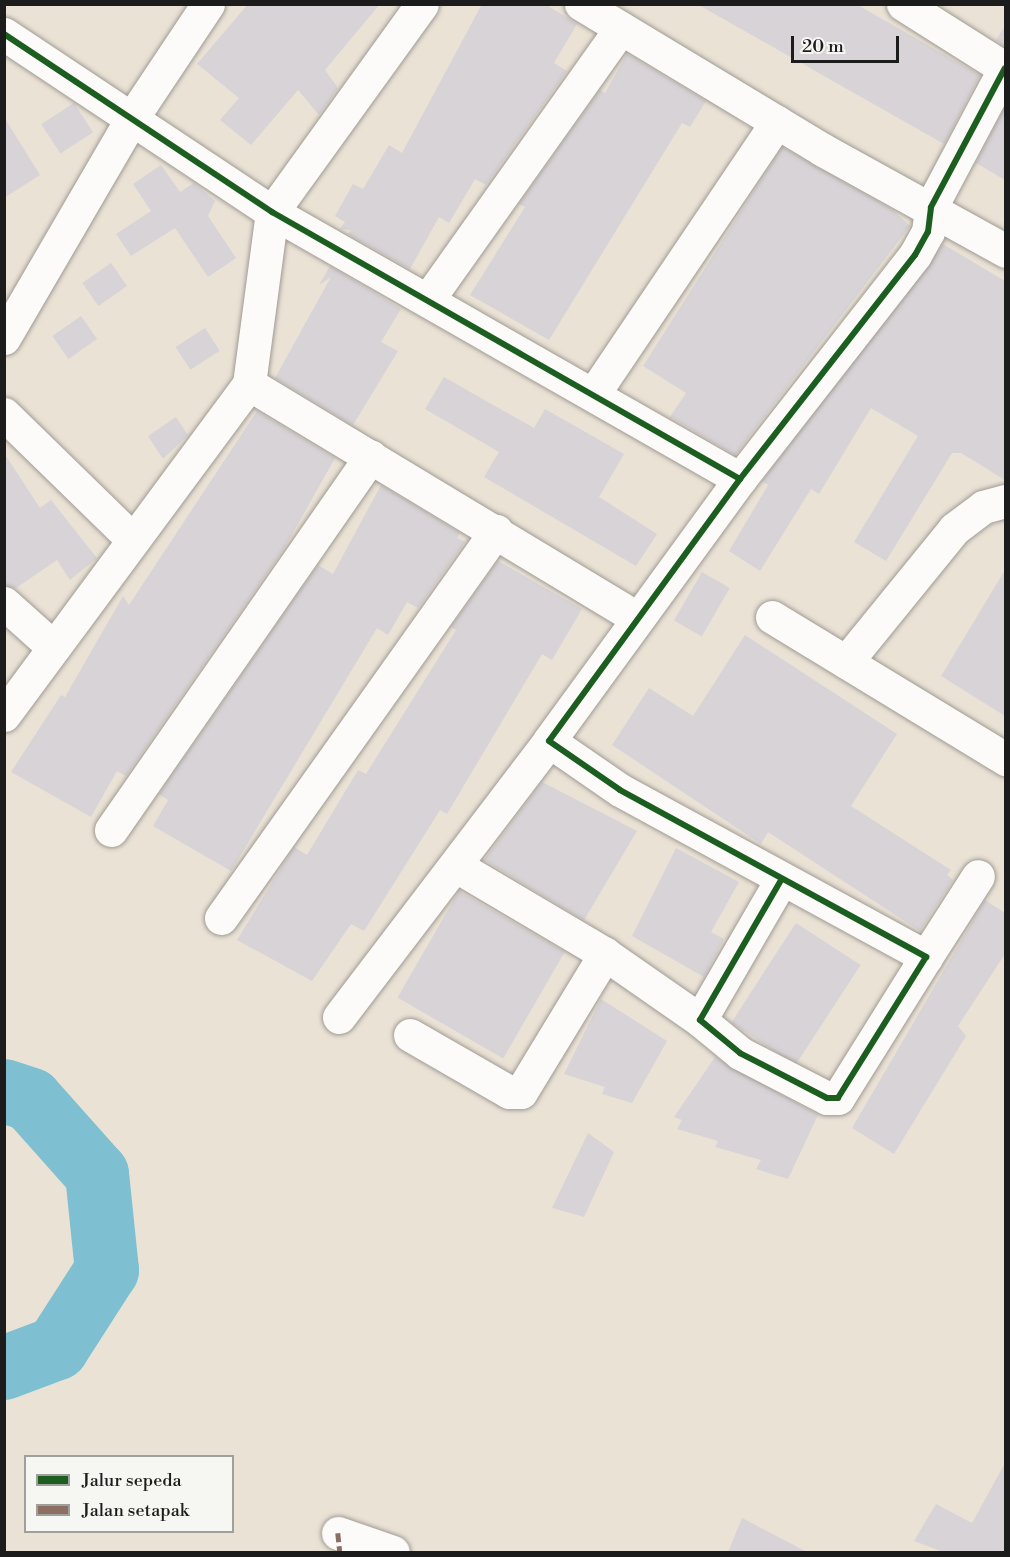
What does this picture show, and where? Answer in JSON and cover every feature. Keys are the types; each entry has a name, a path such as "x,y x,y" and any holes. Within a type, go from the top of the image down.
{"street":[{"path":"4,338 132,118 208,4"},
{"path":"4,715 52,646 249,384 272,212 422,4"},
{"path":"581,4 777,122 931,207 1005,251"},
{"path":"339,1017 458,867 636,617 740,479 915,255 928,232 931,207 1005,69 903,4"},
{"path":"429,298 621,28"},
{"path":"4,34 272,212 429,298 740,479"},
{"path":"594,393 777,122"},
{"path":"249,384 636,617"},
{"path":"4,414 133,540"},
{"path":"111,830 371,456"},
{"path":"846,662 954,529 983,507 1005,501"},
{"path":"221,918 496,531"},
{"path":"4,603 52,646"},
{"path":"772,617 1005,759"},
{"path":"549,741 620,790 780,882 926,957"},
{"path":"458,867 605,954 700,1020 740,1053 827,1098 838,1098 978,876"},
{"path":"700,1020 780,882"},
{"path":"410,1035 509,1092 521,1092 605,954"},
{"path":"338,1533 393,1552"}],"building":[{"path":"248,4 380,4 325,70 338,88 319,115 298,90 251,145 220,120 239,98 197,64"},
{"path":"482,4 545,4 577,24 554,63 567,71 486,185 475,179 449,223 439,217 410,269 348,234 351,230 340,229 345,222 335,216 353,184 363,189 389,145 402,153"},
{"path":"697,4 856,4 980,75 944,144"},
{"path":"1005,26 1005,47 996,40"},
{"path":"627,54 706,101 690,127 682,123 549,340 470,295 525,207 519,204 600,90 605,93"},
{"path":"74,103 93,132 60,154 41,124"},
{"path":"1005,107 1005,180 976,163"},
{"path":"4,117 40,175 4,198"},
{"path":"782,147 893,210 910,226 735,455 670,417 686,393 643,366"},
{"path":"161,165 180,192 194,183 215,201 208,216 236,258 208,277 175,228 131,256 116,234 151,211 133,184"},
{"path":"943,244 1005,281 1005,480 961,453 952,453 886,561 854,542 918,436 871,408 819,494 811,489 760,571 729,551 768,485 762,481"},
{"path":"111,263 127,286 98,306 82,283"},
{"path":"330,266 401,309 381,342 398,351 353,425 275,378 331,277 319,285"},
{"path":"81,316 97,339 68,359 52,336"},
{"path":"205,328 220,351 190,370 176,347"},
{"path":"444,377 534,428 545,409 624,454 599,497 657,534 636,566 484,477 499,452 425,409"},
{"path":"257,411 335,458 285,547 126,776 117,771 91,817 11,772 61,695 65,697 123,596 129,605"},
{"path":"176,417 188,435 163,459 148,436"},
{"path":"4,453 40,508 51,500 97,558 70,580 57,560 16,588 4,585"},
{"path":"381,485 460,533 457,538 465,542 418,608 407,602 388,635 377,628 231,871 153,826 168,800 159,794 318,565 333,574"},
{"path":"498,561 582,609 552,660 542,654 447,814 440,810 364,931 351,924 312,981 237,940 294,847 307,855 358,770 366,774 456,630 451,627"},
{"path":"1005,570 1005,716 941,676"},
{"path":"702,572 730,588 702,636 674,620"},
{"path":"745,635 897,734 851,806 951,870 947,875 953,880 920,931 768,832 761,844 612,745 649,688 693,716"},
{"path":"542,782 637,831 584,920 484,860"},
{"path":"676,848 739,882 711,932 724,939 704,977 632,936"},
{"path":"459,891 565,952 503,1059 398,998"},
{"path":"985,900 1005,913 1005,954 958,1026 966,1036 894,1154 852,1128"},
{"path":"796,923 861,965 796,1065 731,1023"},
{"path":"601,999 667,1041 632,1103 602,1094 605,1087 564,1074"},
{"path":"715,1057 818,1115 788,1179 756,1169 761,1160 715,1147 718,1141 677,1129 682,1120 674,1117"},
{"path":"588,1133 614,1152 584,1217 552,1208"},
{"path":"1005,1463 1005,1552 943,1552 914,1541 936,1504 972,1523"},
{"path":"742,1518 807,1552 728,1552"}],"waterway":[{"path":"4,1091 31,1100 97,1174 107,1270 57,1348 4,1368"}],"marked path":[{"path":"338,1533 340,1552"}],"cycle path":[{"path":"4,34 272,212 740,479 915,255 928,232 931,207 1005,68"},
{"path":"740,479 549,741 620,790 926,957 838,1098 827,1098 740,1053 700,1020 780,882"}]}
